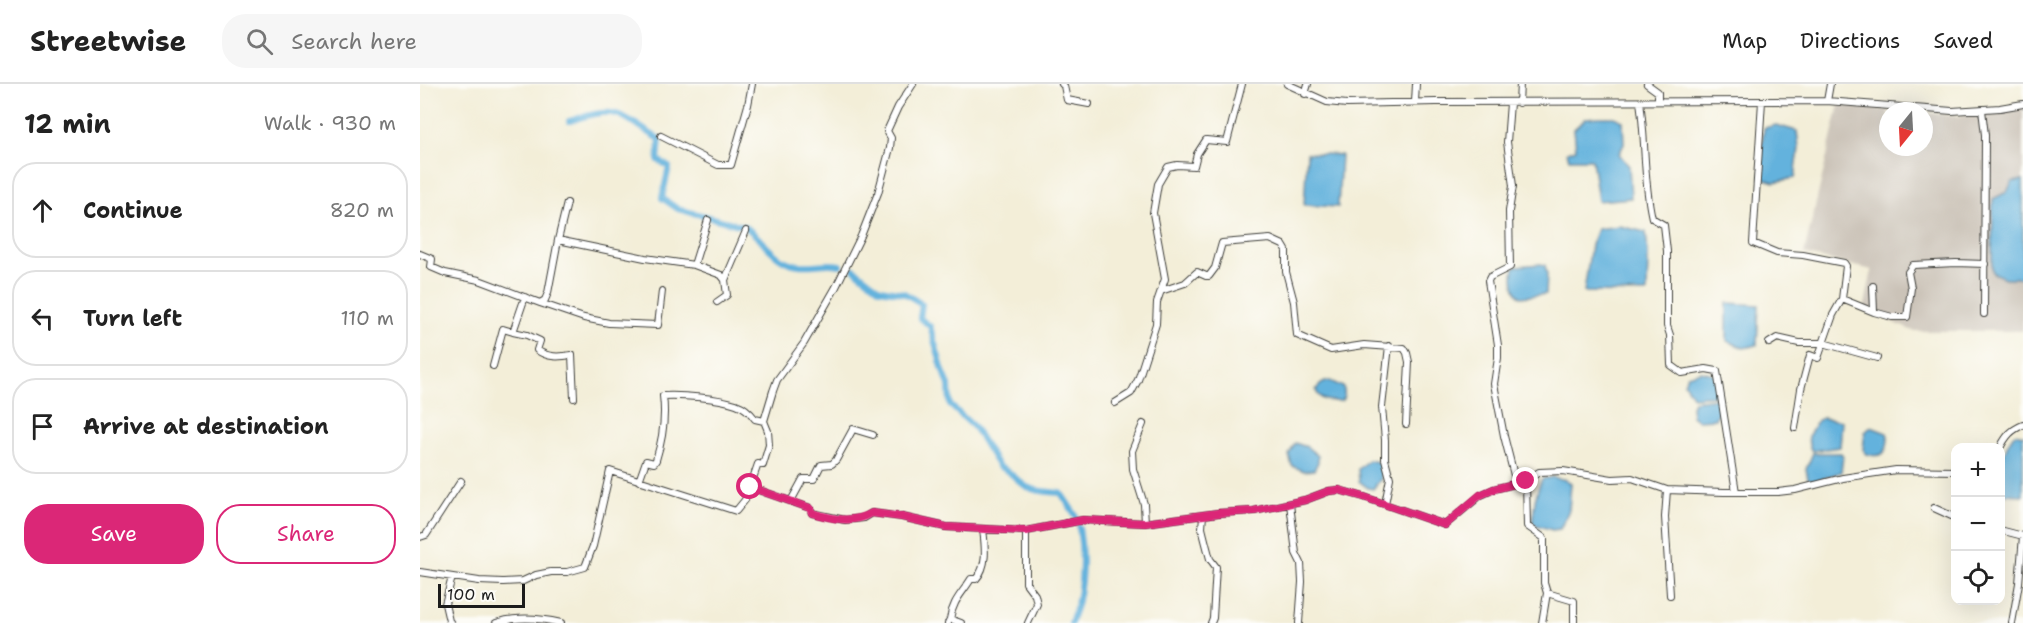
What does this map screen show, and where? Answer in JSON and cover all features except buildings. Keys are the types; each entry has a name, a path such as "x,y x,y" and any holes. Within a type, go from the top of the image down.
{"street":[{"path":"661,136 718,165 732,165 752,84"},
{"path":"420,572 479,581 523,581 536,575 567,572 585,567 595,538 610,471 735,510 745,500 758,464 763,465 769,445 768,431 764,421 777,380 804,343 836,287 861,236 878,193 890,148 891,138 887,131 898,107 913,84"},
{"path":"1062,84 1067,100 1089,104"},
{"path":"1115,404 1131,393 1138,380 1156,324 1157,302 1165,279 1153,213 1158,184 1168,167 1194,166 1197,154 1206,140 1227,142 1242,84"},
{"path":"1287,84 1327,102 1347,104 1827,100 1952,111 1982,110 2023,104"},
{"path":"1305,94 1308,84"},
{"path":"1415,102 1416,84"},
{"path":"1519,103 1520,84"},
{"path":"1647,84 1658,92 1658,101"},
{"path":"1827,100 1830,84"},
{"path":"1762,100 1753,243 1777,252 1844,262 1846,273 1842,299 1833,315 1818,358 1810,355 1801,389 1795,428"},
{"path":"1640,102 1649,204 1652,218 1664,225 1667,251 1667,326 1670,335 1671,365 1682,373 1706,369 1717,371 1736,492"},
{"path":"1510,103 1507,142 1513,186 1509,212 1510,267 1490,277 1488,281 1498,345 1494,384 1516,483"},
{"path":"1982,110 1985,135 1984,314"},
{"path":"540,303 545,300 548,293 567,203"},
{"path":"694,265 708,220"},
{"path":"717,302 727,295 725,280 746,231"},
{"path":"558,240 645,258 694,265 721,275 725,280"},
{"path":"1161,291 1185,283 1197,272 1209,276 1215,268 1222,243 1279,241 1286,250 1286,272 1294,302 1297,335 1331,350 1364,345 1404,348 1408,362 1406,424"},
{"path":"420,254 432,259 431,267 445,273 479,280 584,318 609,323 658,325 662,291"},
{"path":"1842,299 1892,317 1907,317 1911,288 1908,272 1913,265 1984,264"},
{"path":"1873,286 1874,312"},
{"path":"513,332 525,297"},
{"path":"493,366 503,329 527,335 540,341 537,350 540,353 556,357 572,355 574,398"},
{"path":"1769,343 1777,338 1799,343 1823,343 1877,358"},
{"path":"1385,504 1390,478 1384,459 1382,399 1389,346"},
{"path":"639,481 646,461 654,463 656,460 664,434 663,396 694,397 736,404 749,411 755,419 764,421"},
{"path":"1143,424 1132,451 1133,469 1144,504 1145,523"},
{"path":"2002,443 2012,430 2023,425"},
{"path":"791,501 803,479 814,479 821,465 832,464 836,460 852,429 873,435"},
{"path":"750,487 810,508 812,513 846,520 864,518 872,513 946,527 1026,531 1083,520 1145,523 1254,511 1290,504 1339,490 1445,525 1480,495 1526,481 1539,472 1563,471 1612,479 1632,478 1667,490 1736,492 1795,490 1843,478 1907,469 1951,471"},
{"path":"420,537 426,535 461,481"},
{"path":"1526,481 1527,526 1544,538 1544,583 1547,593 1542,623"},
{"path":"1667,490 1665,517 1670,595"},
{"path":"1290,504 1296,553 1301,563 1299,623"},
{"path":"1934,508 1951,516"},
{"path":"1203,515 1202,528 1210,559 1216,567 1211,623"},
{"path":"961,623 949,621 952,606 971,579 979,576 985,554 984,529"},
{"path":"1026,531 1026,583 1035,595 1037,604 1028,623"},
{"path":"2005,531 2023,536 2019,583 2012,623"},
{"path":"451,623 448,621 445,604 452,577"},
{"path":"1547,593 1574,601 1574,623"},
{"path":"496,623 510,619 540,618 561,623"}],"shaded area":[{"path":"1839,105 1879,109 1879,156 1933,156 1933,114 1958,116 2023,108 2023,331 1913,331 1864,310 1872,270 1804,254"}],"water":[{"path":"1614,117 1623,121 1624,144 1619,154 1629,166 1631,198 1598,201 1592,159 1569,159 1567,152 1576,149 1574,129 1586,118"},
{"path":"1776,125 1797,131 1799,148 1795,178 1774,182 1761,178 1761,151 1764,128"},
{"path":"1307,153 1341,155 1338,207 1304,205"},
{"path":"2023,180 2023,278 2005,278 1993,273 1992,267 1993,199 2007,192 2012,182"},
{"path":"1619,226 1646,232 1647,293 1584,292 1591,245 1597,229"},
{"path":"1545,265 1547,274 1546,294 1521,297 1514,284 1514,268"},
{"path":"1727,303 1759,305 1757,345 1744,348 1727,341"},
{"path":"1701,371 1714,374 1719,395 1693,397 1684,383 1687,375"},
{"path":"1330,381 1343,387 1344,394 1341,401 1326,400 1318,394 1316,390 1319,386"},
{"path":"1717,398 1719,406 1715,419 1697,420 1692,416 1691,406 1694,401"},
{"path":"1822,418 1842,421 1840,447 1812,451 1809,435 1818,420"},
{"path":"1871,427 1887,433 1887,445 1883,454 1876,456 1866,454 1863,449 1865,432"},
{"path":"2015,433 2023,435 2023,495 2005,494 2005,451"},
{"path":"1295,443 1307,447 1318,456 1314,470 1304,471 1292,466 1289,455"},
{"path":"1813,453 1841,453 1843,456 1841,472 1816,481 1808,479 1806,469"},
{"path":"1368,460 1378,462 1381,466 1381,479 1373,489 1359,481 1358,469"},
{"path":"1553,477 1571,483 1569,510 1560,529 1552,530 1533,524 1533,518 1536,495 1542,479"}],"waterway":[{"path":"569,121 604,113 627,118 660,139 658,160 669,167 662,198 678,209 743,226 783,260 798,265 840,265"},
{"path":"854,269 880,289 904,293 922,304 920,318 930,326 949,385 950,405 974,427 999,467 1031,489 1061,493 1076,516"},
{"path":"1071,623 1081,582 1082,554 1079,527"}],"route":[{"path":"750,487 810,508 812,513 827,518 846,520 864,518 872,513 946,527 1026,531 1083,520 1145,523 1218,513 1254,511 1339,490 1445,525 1480,495 1526,481"}]}
